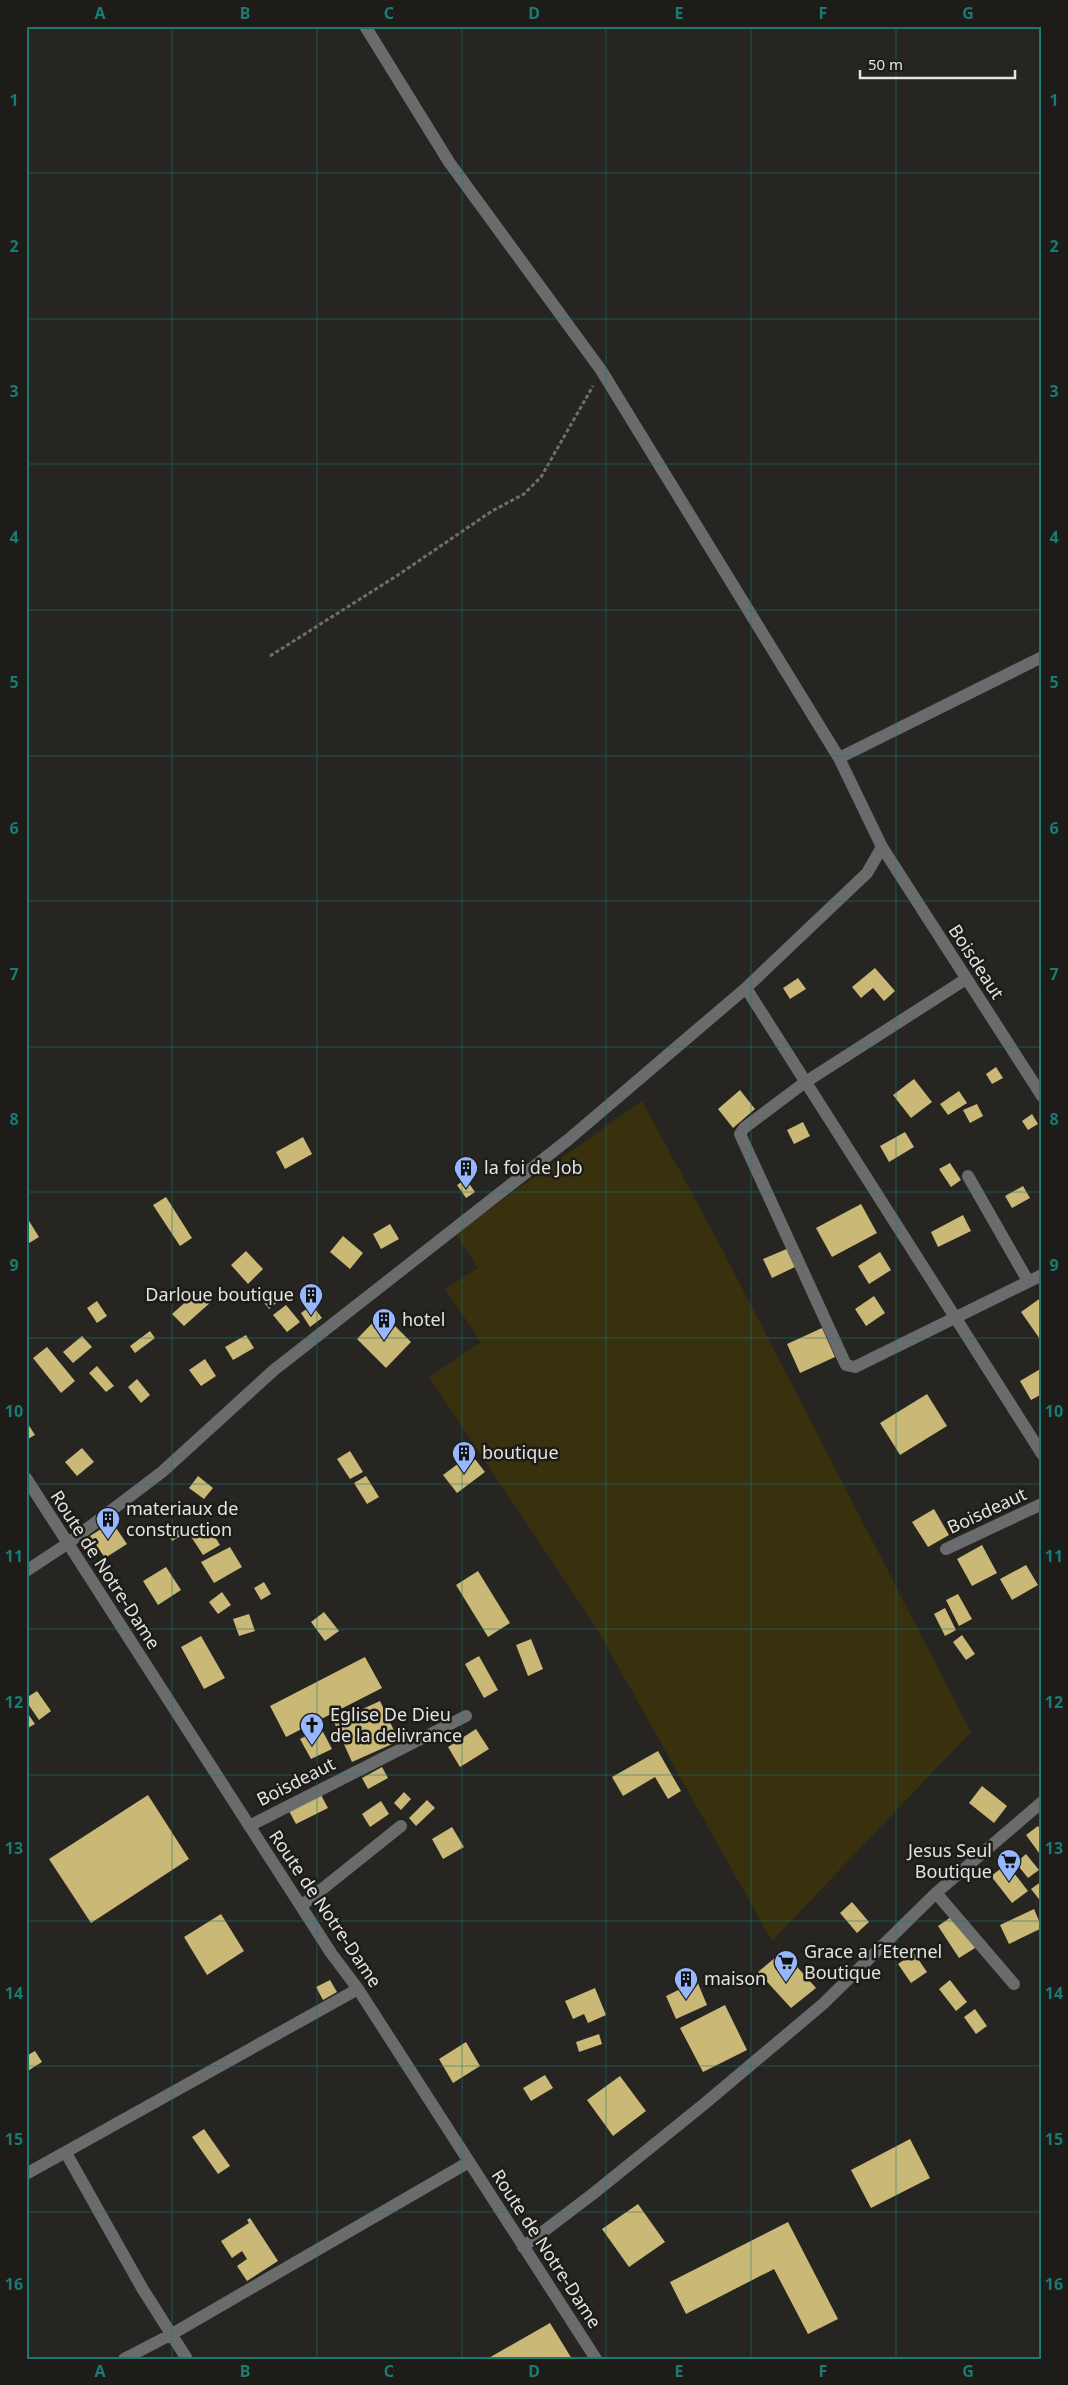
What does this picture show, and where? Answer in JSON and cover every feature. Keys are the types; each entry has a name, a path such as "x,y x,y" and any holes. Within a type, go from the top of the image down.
{"street":[{"name":"Boisdeaut","path":"365,26 449,162 601,370 838,758 882,847 1042,1096"},
{"path":"838,758 1042,657"},
{"path":"26,1571 67,1544 162,1472 274,1370 569,1139 746,988 867,873 882,847"},
{"path":"966,979 804,1083 744,1128 740,1134 846,1365 854,1367 1042,1275"},
{"path":"746,988 804,1083 1042,1454"},
{"path":"968,1176 1028,1281"},
{"name":"Route de Notre-Dame","path":"26,1478 331,1953 358,1989 596,2359"},
{"name":"Boisdeaut","path":"946,1549 1042,1504"},
{"name":"Boisdeaut","path":"249,1826 466,1716"},
{"path":"523,2247 594,2193 703,2105 823,2004 936,1893 1042,1802"},
{"path":"301,1906 401,1826"},
{"path":"936,1893 1014,1984"},
{"path":"26,2174 358,1989"},
{"path":"66,2153 142,2288 187,2359"},
{"path":"124,2359 172,2334 469,2162"}],"path":[{"path":"270,656 398,575 492,511 524,494 541,477 575,420 601,370"}],"shaded area":[{"path":"642,1101 721,1247 971,1732 772,1941 597,1629 429,1377 481,1342 445,1289 478,1268 455,1233"}],"building":[{"path":"875,968 895,991 884,1001 873,988 861,998 852,987"},
{"path":"798,978 806,989 790,999 783,988"},
{"path":"996,1067 1003,1078 992,1084 986,1074"},
{"path":"914,1079 932,1102 911,1118 893,1095"},
{"path":"740,1090 755,1109 733,1128 718,1109"},
{"path":"959,1091 967,1103 948,1115 940,1104"},
{"path":"977,1104 983,1116 970,1123 963,1110"},
{"path":"1032,1114 1038,1124 1028,1130 1022,1121"},
{"path":"803,1122 810,1136 794,1144 787,1130"},
{"path":"905,1132 914,1147 889,1162 880,1146"},
{"path":"303,1137 312,1154 285,1169 276,1152"},
{"path":"950,1163 961,1180 951,1187 939,1169"},
{"name":"la foi de Job","path":"466,1179 475,1192 466,1198 457,1185"},
{"path":"1023,1186 1030,1198 1012,1208 1005,1196"},
{"path":"166,1197 192,1238 180,1246 153,1205"},
{"path":"861,1204 877,1233 832,1257 816,1228"},
{"path":"963,1215 971,1231 938,1247 931,1232"},
{"path":"26,1216 39,1237 26,1245"},
{"path":"390,1224 399,1239 381,1249 373,1234"},
{"path":"343,1236 363,1253 350,1269 330,1252"},
{"path":"789,1248 797,1266 772,1278 763,1259"},
{"path":"246,1251 263,1269 248,1284 231,1265"},
{"path":"880,1252 891,1270 869,1284 858,1266"},
{"path":"199,1290 211,1302 184,1326 172,1314"},
{"path":"274,1292 280,1300 269,1309 263,1301"},
{"path":"874,1296 885,1313 866,1326 855,1309"},
{"path":"1042,1297 1042,1342 1021,1312"},
{"path":"97,1301 107,1316 97,1323 87,1308"},
{"path":"286,1305 300,1322 287,1332 273,1315"},
{"name":"Darloue boutique","path":"312,1305 322,1318 310,1327 301,1313"},
{"name":"hotel","path":"382,1313 411,1342 386,1368 357,1339"},
{"path":"822,1328 835,1357 800,1373 787,1344"},
{"path":"150,1331 155,1338 135,1353 130,1346"},
{"path":"246,1335 254,1348 233,1360 225,1347"},
{"path":"82,1336 92,1347 73,1363 63,1352"},
{"path":"47,1347 75,1381 61,1393 33,1358"},
{"path":"205,1359 216,1376 201,1386 189,1370"},
{"path":"97,1366 114,1386 106,1392 89,1373"},
{"path":"1042,1368 1042,1394 1031,1400 1020,1381"},
{"path":"137,1379 150,1395 141,1403 128,1387"},
{"path":"927,1394 947,1426 900,1455 880,1423"},
{"path":"28,1424 35,1435 26,1440 26,1425"},
{"path":"82,1448 94,1462 77,1476 65,1462"},
{"path":"350,1451 363,1472 350,1479 337,1459"},
{"name":"boutique","path":"471,1454 485,1472 457,1493 443,1475"},
{"path":"198,1476 213,1488 204,1499 189,1488"},
{"path":"366,1476 379,1497 367,1504 354,1483"},
{"path":"934,1509 949,1535 928,1547 912,1522"},
{"name":"materiaux de construction","path":"112,1522 127,1544 105,1558 90,1536"},
{"path":"207,1524 220,1545 203,1555 190,1535"},
{"path":"180,1528 184,1534 172,1541 168,1535"},
{"path":"982,1545 997,1573 972,1586 957,1559"},
{"path":"230,1547 242,1567 214,1583 201,1562"},
{"path":"1026,1565 1038,1585 1012,1600 1000,1579"},
{"path":"166,1567 181,1590 158,1605 143,1581"},
{"path":"478,1571 510,1623 488,1637 456,1585"},
{"path":"264,1582 271,1594 261,1600 254,1588"},
{"path":"222,1592 231,1605 218,1614 209,1602"},
{"path":"958,1594 972,1619 959,1626 946,1600"},
{"path":"945,1608 956,1630 945,1636 934,1614"},
{"path":"324,1612 339,1631 325,1641 311,1622"},
{"path":"249,1614 255,1631 239,1636 233,1619"},
{"path":"962,1635 975,1654 966,1660 953,1642"},
{"path":"201,1636 225,1678 204,1689 181,1647"},
{"path":"531,1639 543,1669 528,1676 516,1645"},
{"path":"479,1656 498,1690 484,1698 465,1664"},
{"path":"365,1657 382,1688 286,1737 270,1706"},
{"path":"37,1691 51,1711 39,1720 26,1701 26,1698"},
{"path":"380,1701 399,1741 352,1762 334,1722"},
{"path":"26,1711 35,1724 26,1729"},
{"path":"321,1728 332,1749 311,1759 300,1739"},
{"path":"476,1729 489,1749 460,1767 448,1747"},
{"path":"658,1751 681,1791 668,1799 655,1777 623,1796 612,1777"},
{"path":"382,1767 388,1778 368,1789 362,1778"},
{"path":"982,1786 1007,1806 994,1823 969,1803"},
{"path":"404,1792 411,1799 401,1810 394,1803"},
{"path":"148,1795 189,1859 91,1923 49,1859"},
{"path":"321,1795 328,1808 296,1824 289,1811"},
{"path":"427,1800 435,1808 416,1826 409,1818"},
{"path":"381,1801 389,1814 370,1827 362,1814"},
{"path":"1038,1826 1042,1832 1042,1857 1026,1835"},
{"path":"452,1827 464,1847 443,1859 432,1839"},
{"path":"1026,1854 1039,1870 1028,1878 1016,1863"},
{"path":"1007,1864 1028,1891 1012,1903 991,1876"},
{"path":"1042,1881 1042,1903 1031,1889"},
{"path":"852,1902 869,1922 857,1933 840,1913"},
{"path":"1034,1909 1042,1928 1009,1944 1000,1925"},
{"path":"221,1914 244,1951 207,1975 184,1937"},
{"path":"954,1915 975,1948 959,1958 938,1926"},
{"path":"783,1951 816,1988 791,2008 758,1972"},
{"path":"914,1953 927,1972 911,1983 898,1964"},
{"path":"330,1980 337,1992 323,2000 316,1987"},
{"path":"950,1980 967,2002 956,2011 939,1989"},
{"name":"maison","path":"697,1981 707,2005 676,2019 666,1996"},
{"path":"595,1988 606,2015 588,2023 584,2014 573,2019 565,2001"},
{"path":"725,2005 747,2050 703,2072 680,2028"},
{"path":"975,2009 987,2026 976,2034 964,2017"},
{"path":"599,2034 602,2044 579,2052 576,2042"},
{"path":"466,2042 480,2066 453,2083 439,2059"},
{"path":"35,2051 42,2062 26,2072 26,2056"},
{"path":"545,2075 553,2088 531,2101 523,2088"},
{"path":"620,2076 646,2111 613,2136 587,2100"},
{"path":"204,2129 230,2166 218,2174 192,2137"},
{"path":"910,2139 930,2178 871,2208 851,2170"},
{"path":"638,2204 665,2242 629,2267 602,2229"},
{"path":"250,2218 278,2261 247,2281 237,2266 247,2259 242,2251 232,2258 221,2241 249,2223 247,2220"},
{"path":"788,2222 838,2319 808,2334 774,2269 686,2314 670,2282"},
{"path":"550,2323 572,2359 487,2359"}],"place":[{"name":"la foi de Job","path":"466,1189"},
{"name":"Darloue boutique","path":"311,1316"},
{"name":"hotel","path":"384,1341"},
{"name":"boutique","path":"464,1474"},
{"name":"materiaux de construction","path":"108,1540"},
{"name":"Eglise De Dieu de la delivrance","path":"312,1746"},
{"name":"Jesus Seul Boutique","path":"1009,1882"},
{"name":"Grace a l´Eternel Boutique","path":"786,1983"},
{"name":"maison","path":"686,2000"}]}
